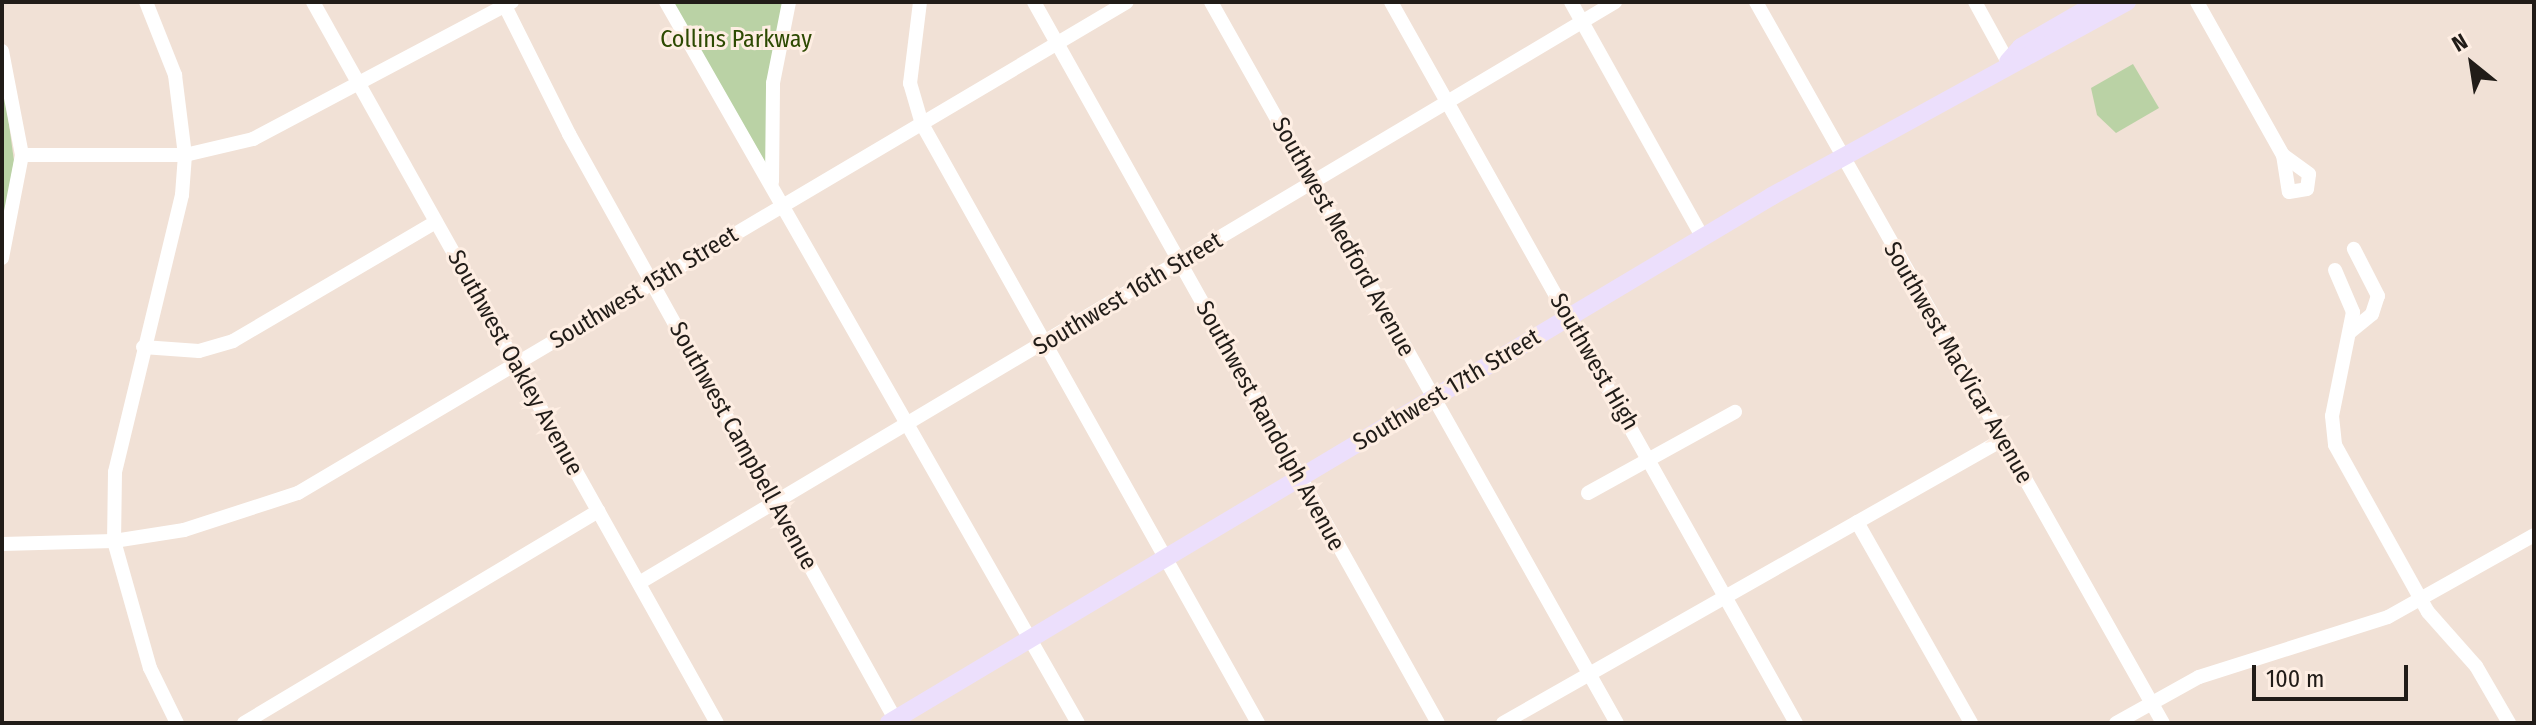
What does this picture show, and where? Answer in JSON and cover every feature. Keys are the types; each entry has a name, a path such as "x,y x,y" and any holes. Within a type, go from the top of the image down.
{"main road":[{"name":"Southwest 17th Street","path":"2008,62 2021,47 2099,2"},
{"name":"Southwest 17th Street","path":"892,721 1841,157 2008,62 2127,2"}],"street":[{"path":"146,2 175,75 185,155 182,195 115,472 114,541 150,668 174,717 187,723"},
{"name":"Southwest Oakley Avenue","path":"313,2 717,723"},
{"path":"666,2 748,153 772,182 1078,723"},
{"path":"772,182 773,83 789,2"},
{"path":"920,2 910,83 922,124 1258,723"},
{"name":"Southwest Randolph Avenue","path":"1034,2 1438,723"},
{"name":"Southwest 15th Street","path":"2,544 114,541 184,530 298,493 1127,2"},
{"name":"Southwest Medford Avenue","path":"1211,2 1617,723"},
{"name":"Southwest High","path":"1391,2 1568,318 1651,459 1796,723"},
{"path":"1571,2 1703,238"},
{"name":"Southwest 16th Street","path":"639,583 1615,2"},
{"name":"Southwest MacVicar Avenue","path":"1756,2 2163,723"},
{"path":"1975,2 2008,62"},
{"path":"2197,2 2283,155"},
{"path":"22,155 185,155 275,131 507,3"},
{"name":"Southwest Campbell Avenue","path":"507,3 653,283 892,721"},
{"path":"2,51 22,155 2,258"},
{"path":"143,347 199,351 233,341 436,222"},
{"path":"2350,332 2372,314 2378,296 2354,249"},
{"path":"2335,270 2353,307 2332,436 2420,599 2476,666 2509,723"},
{"path":"1588,493 1735,412"},
{"path":"1503,723 1723,592 1857,522 2002,440"},
{"path":"244,723 598,511"},
{"path":"1857,522 1971,723"},
{"path":"2116,723 2151,702 2222,669 2359,630 2534,535"}],"green space":[{"name":"Collins Parkway","path":"673,2 783,2 766,164"},
{"path":"2133,64 2159,108 2116,133 2097,115 2091,88"},
{"path":"2,73 14,161 2,229"}]}
